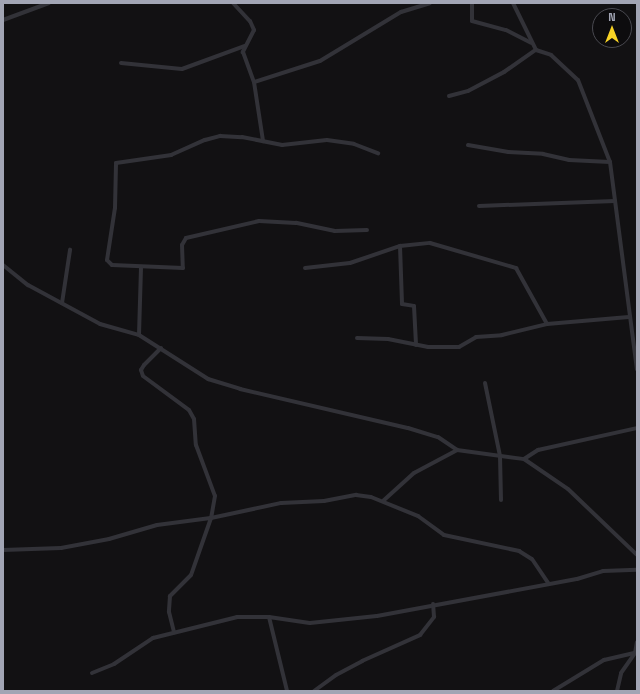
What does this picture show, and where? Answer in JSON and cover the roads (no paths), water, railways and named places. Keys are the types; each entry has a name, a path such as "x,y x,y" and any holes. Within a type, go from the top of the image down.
{"street":[{"path":"3,20 49,3"},
{"path":"233,3 250,21 254,30 245,46 244,58 254,82 263,141"},
{"path":"254,82 320,61 401,12 430,3"},
{"path":"472,3 472,21 506,30 531,43"},
{"path":"513,3 531,43 536,50 551,55 578,80 610,162 629,317 637,369"},
{"path":"121,63 182,69 245,46"},
{"path":"449,96 468,92 504,72 536,50"},
{"path":"367,230 335,231 296,223 259,221 186,238 182,245 183,268 142,268 108,264 115,208 116,164 171,155 205,140 220,136 263,141 282,145 327,140 354,144 378,154"},
{"path":"468,145 508,152 543,154 569,160 610,162"},
{"path":"479,206 615,201"},
{"path":"305,268 350,263 400,246 430,243 516,268 547,324"},
{"path":"400,246 402,304 414,306 416,345"},
{"path":"62,303 70,250"},
{"path":"3,265 28,285 100,324 140,335 208,379 240,389 408,428 438,437 457,450 524,459 568,489 637,555"},
{"path":"140,335 142,268"},
{"path":"357,338 388,339 416,345 459,347 476,337 502,335 547,324 629,317"},
{"path":"161,348 144,365 141,370 143,376 189,410 194,419 196,445 215,496 212,518 191,575 170,596 169,612 174,632"},
{"path":"485,383 500,456 501,500"},
{"path":"524,459 538,450 637,428"},
{"path":"383,501 414,474 457,450"},
{"path":"3,550 61,548 109,539 157,525 212,518 281,503 324,500 356,495 383,501 418,516 444,535 520,550 532,559 549,584"},
{"path":"92,673 114,664 153,638 237,617 268,617 310,623 384,615 433,604 577,579 603,571 637,570"},
{"path":"314,691 362,661 420,635 434,617 433,604"},
{"path":"268,617 287,691"},
{"path":"617,691 622,673 635,652 637,642"},
{"path":"553,691 604,660 635,652"}]}
